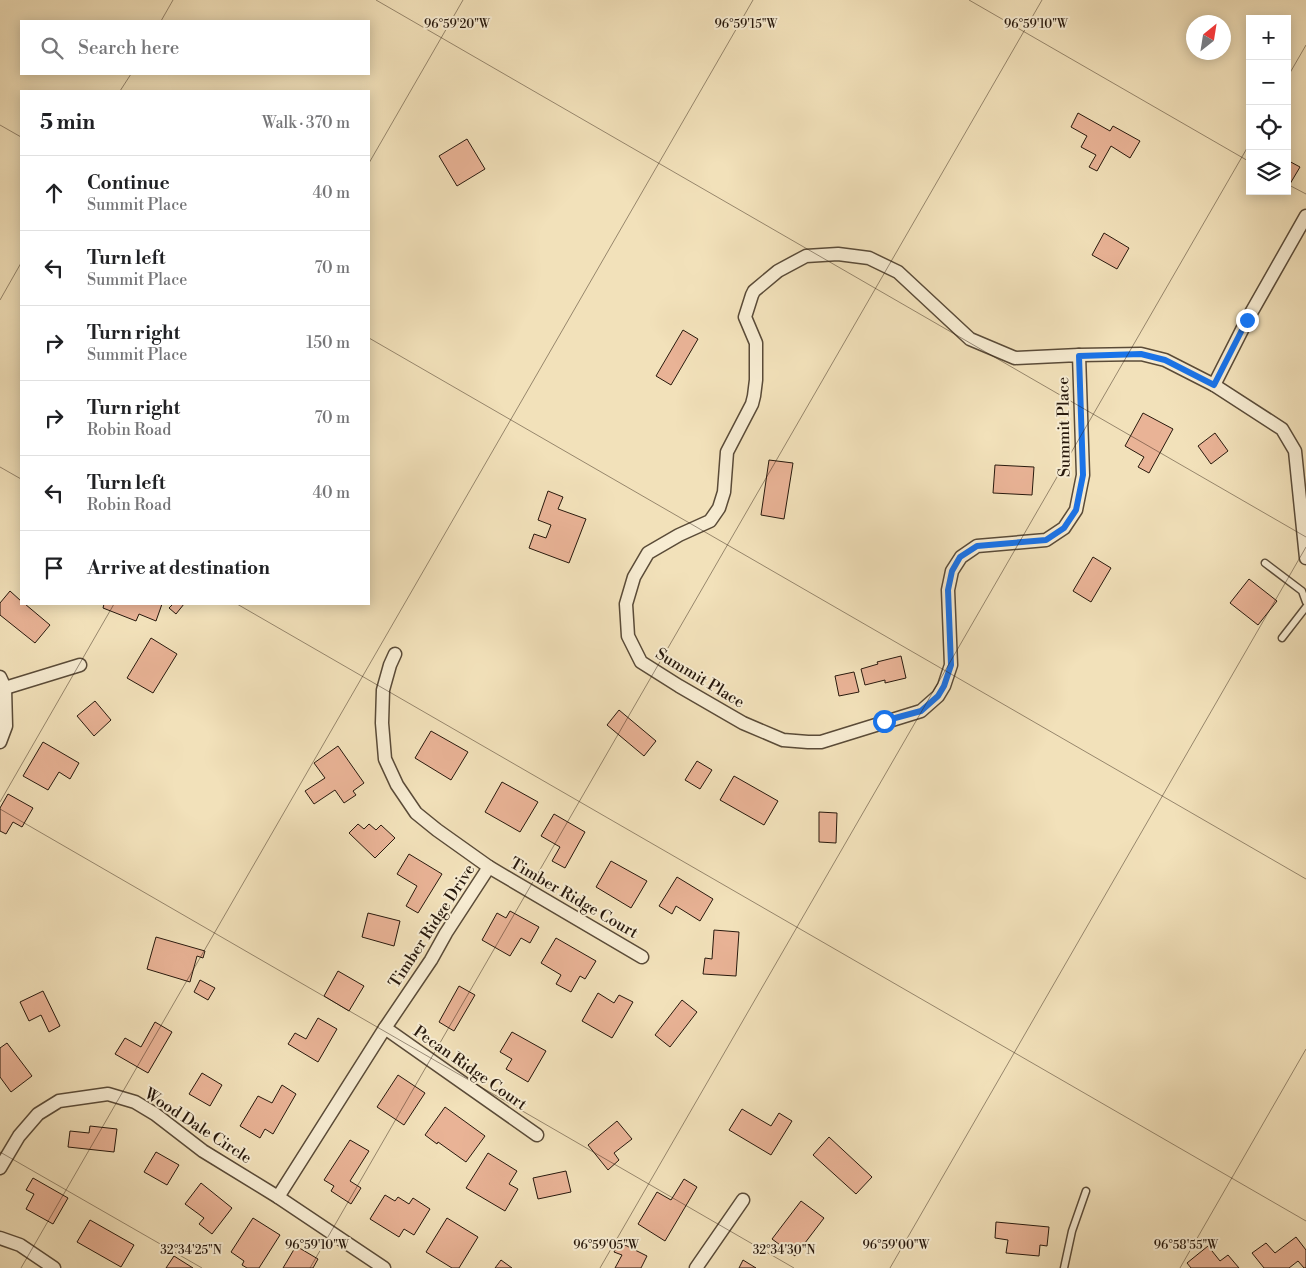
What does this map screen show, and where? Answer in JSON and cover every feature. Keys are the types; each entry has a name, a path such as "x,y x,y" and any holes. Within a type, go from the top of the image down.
{"street":[{"path":"1214,385 1247,320 1306,216"},
{"name":"Summit Place","path":"1079,356 1083,475 1076,510 1064,528 1046,540 977,546 960,557 952,571 948,590 951,665 944,686 938,696 921,711 821,742 783,740 743,723 642,662 628,636 626,604 634,577 648,553 710,520 718,508 724,492 727,452 752,404 754,396 756,343 745,317 752,295 754,291 778,271 806,256 838,254 869,258 898,272 970,339 1016,358 1141,354 1165,360 1214,385 1282,429 1295,450 1306,558"},
{"name":"Timber Ridge Drive","path":"278,1197 489,867 416,813 398,785 385,759 382,723 383,690 395,654"},
{"path":"0,742 6,726 3,682 80,665"},
{"name":"Timber Ridge Court","path":"489,867 642,957"},
{"name":"Pecan Ridge Court","path":"385,1028 536,1135"},
{"name":"Wood Dale Circle","path":"0,1168 19,1136 38,1114 59,1101 108,1094 141,1105 203,1150 278,1197 384,1268"},
{"path":"696,1268 743,1200"},
{"path":"0,1238 20,1245 54,1268"}],"lane":[{"path":"1265,563 1302,591 1306,599"},
{"path":"1282,638 1306,607"},
{"path":"1064,1268 1072,1231 1086,1191"}],"building":[{"path":"1078,113 1110,131 1113,126 1140,141 1130,158 1111,146 1097,171 1089,167 1096,155 1081,147 1087,136 1071,127"},
{"path":"467,139 485,169 457,186 439,156"},
{"path":"1291,162 1300,167 1291,182"},
{"path":"1104,233 1129,248 1117,269 1092,255"},
{"path":"683,330 698,339 671,385 656,376"},
{"path":"1143,413 1173,429 1149,473 1138,467 1144,457 1125,446"},
{"path":"1215,433 1228,451 1211,464 1198,446"},
{"path":"769,460 793,463 784,519 761,515"},
{"path":"995,465 1034,467 1032,495 993,493"},
{"path":"548,491 563,497 558,509 586,519 569,563 529,548 534,534 546,538 551,525 538,520"},
{"path":"1093,557 1111,568 1091,602 1073,591"},
{"path":"1249,579 1277,601 1258,625 1230,603"},
{"path":"10,591 20,600 20,605 26,605 50,625 35,643 0,615 0,603"},
{"path":"104,605 162,605 156,621 139,614 136,621 103,608"},
{"path":"172,605 183,605 176,614 169,608"},
{"path":"151,638 177,654 153,693 127,678"},
{"path":"901,656 906,678 885,683 885,680 865,685 861,669 878,664 877,662"},
{"path":"854,672 859,692 839,696 835,676"},
{"path":"95,701 111,720 94,736 77,716"},
{"path":"619,710 656,741 644,756 607,725"},
{"path":"431,731 468,752 451,780 415,758"},
{"path":"43,742 79,763 70,779 59,772 48,790 23,776"},
{"path":"338,746 364,783 353,791 356,795 344,803 335,790 314,804 305,791 325,778 314,763"},
{"path":"697,761 712,770 700,789 685,780"},
{"path":"734,776 778,801 764,825 720,800"},
{"path":"502,782 538,802 520,832 485,812"},
{"path":"8,794 33,808 22,827 13,822 6,834 0,831 0,808"},
{"path":"819,812 837,813 836,843 819,842"},
{"path":"554,814 585,832 565,868 552,861 560,847 541,836"},
{"path":"358,824 364,829 369,824 376,830 381,825 395,838 375,858 349,833"},
{"path":"409,854 442,874 418,913 406,906 417,886 397,874"},
{"path":"611,861 647,881 631,908 596,887"},
{"path":"677,877 713,899 700,921 676,906 672,914 659,906"},
{"path":"510,911 539,927 530,943 521,938 510,956 482,940 497,913 506,918"},
{"path":"368,913 400,921 394,946 362,937"},
{"path":"714,930 739,932 736,976 703,974 705,958 712,959"},
{"path":"156,937 205,951 203,958 197,956 190,982 147,969"},
{"path":"556,938 596,961 585,979 580,976 571,992 556,984 561,975 541,963"},
{"path":"338,971 364,986 349,1011 324,996"},
{"path":"200,980 215,988 208,1000 194,992"},
{"path":"459,986 475,995 454,1031 439,1022"},
{"path":"43,991 60,1026 49,1032 41,1015 29,1021 20,1002"},
{"path":"598,993 614,1003 619,995 633,1002 612,1038 582,1021"},
{"path":"682,1000 697,1012 670,1047 655,1035"},
{"path":"318,1018 337,1029 318,1062 288,1044 295,1033 306,1039"},
{"path":"155,1022 172,1032 148,1073 115,1054 125,1038 141,1047"},
{"path":"512,1032 546,1051 528,1082 506,1069 512,1059 500,1052"},
{"path":"7,1043 32,1076 11,1092 0,1077 0,1048"},
{"path":"202,1073 222,1085 210,1106 189,1094"},
{"path":"398,1075 425,1093 404,1125 377,1107"},
{"path":"282,1085 296,1094 273,1134 265,1129 260,1138 240,1126 258,1096 272,1103"},
{"path":"445,1107 485,1136 466,1162 425,1135"},
{"path":"742,1109 771,1126 779,1113 792,1121 771,1155 729,1130"},
{"path":"617,1121 632,1139 614,1153 619,1160 608,1170 588,1145"},
{"path":"90,1126 117,1129 114,1152 68,1147 70,1131 89,1133"},
{"path":"829,1137 872,1177 856,1194 813,1155"},
{"path":"350,1140 369,1151 350,1181 361,1188 351,1204 331,1191 334,1186 324,1180"},
{"path":"156,1152 179,1165 167,1185 144,1172"},
{"path":"488,1153 517,1171 509,1184 518,1189 505,1211 466,1188"},
{"path":"566,1171 571,1192 538,1199 533,1178"},
{"path":"33,1178 68,1198 53,1224 26,1209 34,1194 26,1190"},
{"path":"684,1179 697,1187 665,1241 638,1224 657,1192 671,1200"},
{"path":"201,1183 232,1208 212,1234 199,1224 204,1218 185,1204"},
{"path":"385,1195 395,1201 398,1197 409,1204 413,1198 430,1209 414,1235 404,1229 399,1237 370,1219"},
{"path":"801,1201 824,1218 795,1256 772,1239"},
{"path":"253,1218 280,1235 259,1268 247,1268 242,1265 244,1261 231,1252"},
{"path":"447,1218 478,1237 459,1268 452,1268 426,1252"},
{"path":"90,1220 134,1245 121,1267 77,1242"},
{"path":"996,1222 1049,1227 1047,1246 1040,1245 1039,1256 1006,1253 1008,1240 995,1238"},
{"path":"1296,1237 1306,1250 1306,1268 1298,1261 1289,1268 1264,1268 1252,1253 1266,1243 1275,1253"},
{"path":"619,1242 647,1256 641,1268 615,1268 622,1255 614,1252"},
{"path":"296,1246 318,1259 313,1268 283,1268"},
{"path":"1208,1246 1220,1261 1228,1255 1239,1268 1191,1268 1187,1263"},
{"path":"174,1256 193,1268 166,1268"},
{"path":"501,1260 512,1268 495,1268"},
{"path":"743,1260 756,1268 739,1268"}],"route":[{"path":"884,721 921,711 938,696 944,686 951,665 948,590 952,571 960,557 977,546 1046,540 1064,528 1076,510 1083,475 1079,356 1141,354 1165,360 1214,385 1247,320"}]}
